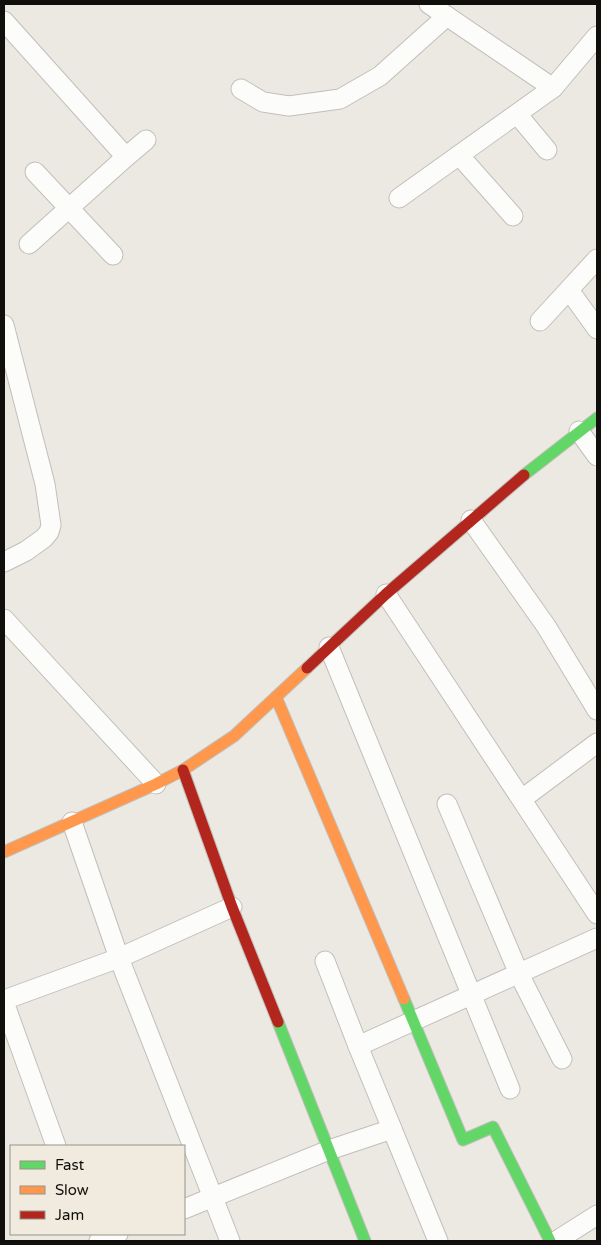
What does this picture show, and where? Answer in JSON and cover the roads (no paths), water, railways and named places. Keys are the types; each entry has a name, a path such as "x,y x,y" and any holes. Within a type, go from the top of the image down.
{"street":[{"path":"429,4 553,88"},
{"path":"242,89 263,102 289,106 340,99 380,76 447,16"},
{"path":"4,21 126,157"},
{"path":"399,198 553,88 597,36"},
{"path":"517,114 547,150"},
{"path":"29,244 146,140"},
{"path":"459,156 513,216"},
{"path":"35,172 70,207 113,255"},
{"path":"540,321 597,259"},
{"path":"569,290 597,329"},
{"path":"4,325 45,484 51,525 49,532 44,538 26,551 4,562"},
{"path":"4,852 156,784 183,770 234,736 386,594 529,470 597,418"},
{"path":"579,431 597,456"},
{"path":"471,520 546,626 597,710"},
{"path":"386,594 597,914"},
{"path":"4,619 156,784"},
{"path":"329,646 510,1088"},
{"path":"276,697 463,1140 493,1127 550,1241"},
{"path":"522,799 597,743"},
{"path":"183,770 232,907 365,1241"},
{"path":"447,804 519,974 562,1059"},
{"path":"72,822 119,958 230,1241"},
{"path":"56,1145 4,1001 119,958 232,907"},
{"path":"358,1046 597,938"},
{"path":"325,961 438,1241"},
{"path":"185,1209 329,1150 392,1129"},
{"path":"556,1241 597,1216"},
{"path":"99,1241 115,1235"}]}
